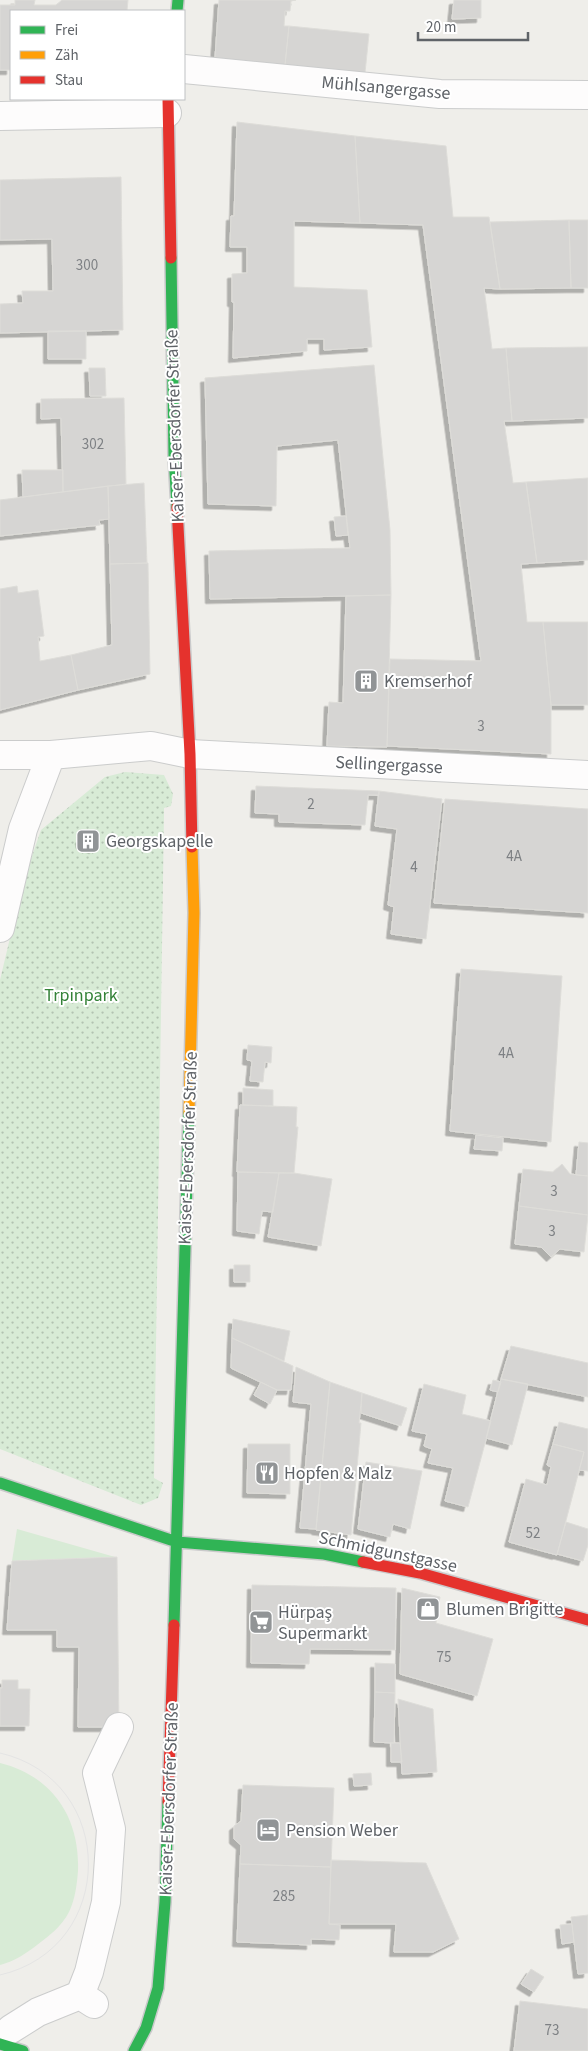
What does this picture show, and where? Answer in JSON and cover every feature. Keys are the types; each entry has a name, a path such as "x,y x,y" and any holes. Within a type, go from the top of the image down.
{"main road":[{"name":"Kaiser-Ebersdorfer Straße","path":"134,2051 146,2028 158,1988 165,1902 178,1542 194,913 190,754 174,456 168,106"},
{"path":"0,1483 178,1542"},
{"name":"Schmidgunstgasse","path":"178,1542 324,1554 420,1573 588,1620"}],"street":[{"name":"Mühlsangergasse","path":"185,69 440,94 588,95"},
{"path":"0,116 168,106"},
{"path":"0,755 51,755 151,746 190,754"},
{"name":"Sellingergasse","path":"190,754 588,775"},
{"path":"0,928 23,829 51,755"},
{"path":"11,2041 38,2012 87,2000 89,1972 106,1902 111,1828 97,1773 119,1727"}],"green space":[{"name":"Trpinpark","path":"125,772 164,775 173,794 171,806 164,808 154,1478 163,1483 158,1498 141,1505 0,1449 0,980 24,879 41,830 105,777"},
{"path":"17,1529 115,1557 12,1561"},
{"path":"0,1763 19,1769 35,1778 60,1802 74,1834 78,1871 73,1902 63,1922 29,1951 0,1965"}],"building":[{"path":"15,0 35,0 34,5 56,5 62,0 128,0 127,10 10,10 10,70 0,70 0,5 15,5"},
{"path":"219,0 296,0 291,1 290,11 285,11 284,26 289,26 285,65 215,58"},
{"path":"454,0 481,0 481,18 452,19"},
{"path":"289,26 369,34 365,73 285,65"},
{"path":"237,122 355,136 360,223 294,221 294,287 367,290 372,347 324,350 324,339 307,339 307,351 233,358 234,302 232,302 232,274 247,273 247,247 230,247 231,216 234,216"},
{"path":"355,136 446,146 453,217 489,217 500,289 484,288 492,349 506,348 512,421 504,421 513,483 526,482 537,563 521,564 527,622 543,622 551,705 551,754 387,746 390,659 481,661 423,225 360,223"},
{"path":"121,177 123,330 0,333 0,304 23,303 22,291 53,291 52,239 0,240 0,180"},
{"path":"569,220 588,220 588,288 571,288"},
{"path":"569,220 571,288 500,289 490,222"},
{"path":"48,331 86,331 86,359 48,359"},
{"path":"588,347 588,418 512,421 506,348"},
{"path":"374,365 390,530 391,595 210,599 209,551 350,548 338,440 277,446 276,506 208,504 205,378"},
{"path":"89,368 105,368 106,396 90,396"},
{"path":"124,398 126,484 63,492 61,418 41,419 41,399"},
{"path":"22,470 63,470 63,492 23,497"},
{"path":"588,478 588,560 537,563 526,482"},
{"path":"144,483 147,563 110,564 108,486"},
{"path":"108,486 109,519 99,520 100,525 0,536 0,500"},
{"path":"346,516 348,535 336,536 334,517"},
{"path":"148,563 150,674 78,690 71,655 112,645 110,564"},
{"path":"17,586 18,593 38,590 44,636 38,637 40,661 71,655 78,690 0,710 0,589"},
{"name":"Kremserhof","path":"391,595 387,747 327,746 329,702 343,703 346,596"},
{"path":"543,622 588,622 588,705 551,705"},
{"path":"256,786 379,791 379,795 368,795 365,825 279,822 279,814 255,813"},
{"path":"379,791 442,799 426,939 391,934 394,907 388,905 397,829 375,826"},
{"path":"445,799 588,809 588,913 434,903"},
{"name":"Georgskapelle","path":"95,831 94,849 81,844 80,839"},
{"path":"461,969 562,976 551,1142 450,1131"},
{"path":"248,1045 272,1047 271,1063 265,1062 263,1082 250,1081 252,1061 247,1060"},
{"path":"243,1088 273,1090 273,1106 243,1105"},
{"path":"240,1105 297,1107 296,1127 298,1127 294,1173 237,1172"},
{"path":"476,1135 503,1138 502,1151 474,1149"},
{"path":"579,1142 588,1143 588,1176 576,1175"},
{"path":"562,1164 570,1174 588,1176 588,1215 519,1206 523,1169 553,1172"},
{"path":"238,1172 279,1173 273,1212 262,1211 259,1234 237,1231"},
{"path":"279,1173 294,1173 332,1179 321,1246 268,1237"},
{"path":"519,1206 588,1215 584,1252 560,1249 551,1257 541,1247 515,1244"},
{"path":"234,1265 250,1265 250,1282 234,1282"},
{"path":"233,1319 290,1331 284,1361 232,1338"},
{"path":"232,1338 293,1366 291,1390 277,1390 231,1368"},
{"path":"511,1346 588,1363 588,1397 501,1379"},
{"path":"296,1367 330,1382 316,1529 300,1528 311,1404 293,1402"},
{"path":"501,1379 528,1384 512,1445 486,1438"},
{"path":"493,1380 501,1382 498,1392 490,1390"},
{"path":"261,1382 277,1390 270,1404 254,1395"},
{"path":"330,1382 362,1393 351,1535 316,1530"},
{"path":"424,1384 466,1395 462,1414 491,1421 468,1507 445,1501 453,1468 428,1463 432,1449 424,1446 427,1434 412,1431"},
{"path":"362,1393 407,1408 401,1426 361,1413"},
{"path":"559,1422 588,1429 588,1471 579,1470 584,1452 553,1444"},
{"path":"248,1444 290,1444 290,1494 247,1493"},
{"path":"553,1444 584,1452 557,1555 509,1542 526,1479 547,1485 551,1467 547,1465"},
{"path":"366,1462 422,1471 410,1529 393,1524 390,1537 358,1529"},
{"path":"566,1522 588,1529 588,1545 583,1561 557,1554"},
{"path":"117,1557 119,1727 78,1727 79,1647 57,1647 57,1630 7,1630 12,1561"},
{"path":"252,1585 396,1588 395,1650 310,1649 309,1664 251,1663"},
{"path":"402,1588 440,1597 436,1623 493,1639 477,1696 400,1674"},
{"path":"375,1663 395,1664 395,1693 375,1692"},
{"path":"2,1680 18,1680 18,1689 30,1689 29,1726 0,1726 0,1688 2,1688"},
{"path":"375,1692 395,1693 394,1743 374,1742"},
{"path":"398,1699 433,1709 437,1772 402,1774"},
{"path":"391,1743 400,1743 402,1762 391,1762"},
{"path":"371,1773 372,1785 354,1786 353,1774"},
{"path":"243,1785 334,1788 331,1867 240,1864 241,1845 234,1839 234,1826 241,1821"},
{"path":"331,1860 426,1863 459,1939 433,1952 394,1952 396,1924 329,1924"},
{"path":"240,1864 331,1867 329,1924 340,1925 339,1940 311,1939 311,1945 237,1942"},
{"path":"588,1915 588,1973 578,1974 571,1917"},
{"path":"572,1924 574,1942 562,1944 560,1925"},
{"path":"531,1969 544,1977 534,1992 521,1984"},
{"path":"520,2001 588,2009 588,2051 514,2051"}],"tram line":[{"path":"0,1753 39,1769 66,1795 83,1828 89,1864 83,1900 66,1933 39,1959 0,1975"}],"traffic: fast":[{"path":"177,10 178,0"},
{"path":"171,258 174,456 177,507"},
{"path":"174,1625 189,1113"},
{"path":"0,1483 177,1542 324,1554 363,1562"},
{"path":"134,2051 146,2028 158,1988 165,1902 168,1802"},
{"path":"0,2044 23,2051"}],"traffic: slow":[{"path":"189,1113 194,913 192,847"}],"traffic: jam":[{"path":"168,100 171,258"},
{"path":"177,507 190,754 192,847"},
{"path":"363,1562 420,1573 588,1620"},
{"path":"168,1802 174,1625"}],"place":[{"name":"Kremserhof","path":"366,681"},
{"name":"Georgskapelle","path":"88,841"},
{"name":"Hopfen & Malz","path":"267,1473"},
{"name":"Blumen Brigitte","path":"428,1609"},
{"name":"Hürpaş Supermarkt","path":"261,1622"},
{"name":"Pension Weber","path":"268,1830"}]}
